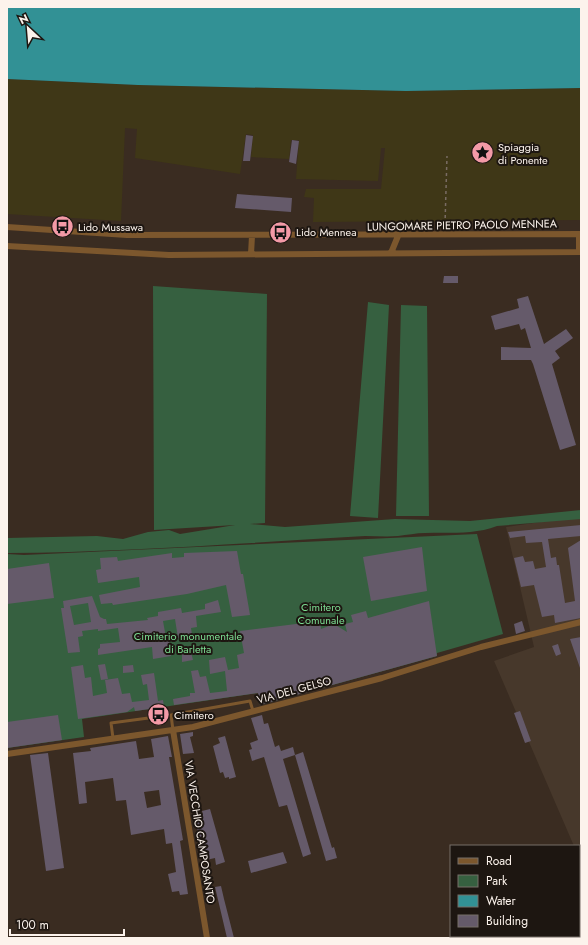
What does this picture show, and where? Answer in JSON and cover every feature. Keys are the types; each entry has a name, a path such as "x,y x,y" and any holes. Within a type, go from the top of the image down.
{"street":[{"name":"LUNGOMARE PIETRO PAOLO MENNEA","path":"7,227 127,236 580,234"},
{"path":"7,246 126,254 580,252 580,234"},
{"path":"251,254 252,236"},
{"path":"391,253 398,236"},
{"name":"VIA DEL GELSO","path":"7,754 173,730 253,712 382,678 481,647 581,622"},
{"name":"VIA VECCHIO CAMPOSANTO","path":"173,730 207,938"}],"lane":[{"path":"113,738 111,722 171,715 250,701 253,712"},
{"path":"171,715 173,730"}],"path":[{"path":"445,224 446,156"}],"shaded area":[{"path":"581,516 581,862 580,845 574,845 494,661 534,647 506,527"}],"green space":[{"path":"153,286 267,294 265,523 250,524 285,527 395,519 470,521 581,510 581,519 497,526 479,531 141,549 7,553 7,538 97,536 123,539 148,532 169,530 180,534 235,525 154,530"},
{"path":"368,302 389,305 378,518 350,516"},
{"path":"401,305 427,306 429,516 396,516"},
{"name":"Cimitero Comunale","path":"477,534 503,634 437,653 437,656 260,705 258,693 82,719 84,737 7,748 7,554 24,555"}],"sand":[{"name":"Spiaggia di Ponente","path":"7,79 138,85 406,91 581,88 581,220 313,222 314,198 304,197 306,189 381,189 385,148 381,148 378,181 296,179 299,140 291,140 289,159 251,157 253,135 246,134 240,174 135,158 137,129 125,128 121,221 7,214"}],"water":[{"path":"7,7 581,7 581,88 406,91 138,85 7,79"}],"building":[{"path":"246,135 253,136 250,161 243,161"},
{"path":"292,140 299,141 296,164 289,162"},
{"path":"237,194 292,198 291,212 235,208"},
{"path":"444,276 458,276 458,283 443,283"},
{"path":"528,296 544,344 566,329 573,338 555,351 560,358 552,364 576,445 560,450 531,360 501,360 501,347 531,348 525,328 521,330 519,324 495,330 491,316 519,308 517,299"},
{"path":"581,525 581,536 548,539 551,558 556,557 557,565 559,565 565,603 575,601 568,548 581,540 581,618 555,623 554,615 542,617 534,585 521,587 514,558 523,556 525,562 533,561 535,569 546,567 542,542 526,543 525,536 510,538 508,532"},
{"path":"422,547 427,591 371,601 363,557"},
{"path":"237,551 241,574 243,574 250,615 232,617 226,585 187,594 113,605 112,603 101,604 99,595 140,587 139,577 98,583 96,570 101,569 100,558 117,557 118,561 172,553 172,558 184,557 184,553"},
{"path":"49,563 54,598 7,604 7,569"},
{"path":"92,596 100,617 106,619 107,624 148,620 147,618 158,616 158,612 181,608 182,613 205,609 205,604 218,600 221,612 196,616 197,627 191,628 193,641 184,642 184,637 178,638 175,619 163,621 166,638 169,638 171,656 153,659 152,647 98,655 100,644 120,642 118,628 98,631 98,629 82,631 83,636 78,637 80,652 68,653 61,608 64,608 63,601","holes":["88,603 91,622 74,625 70,606"]},
{"path":"429,601 437,656 260,705 258,693 174,705 173,699 190,696 190,693 195,693 191,671 198,670 200,677 206,676 210,693 227,691 225,671 210,674 209,660 225,657 228,670 239,668 237,655 244,653 240,631 320,621 321,629 334,624 347,632 345,624 353,622 351,615 366,611 368,618"},
{"path":"522,621 525,631 516,634 514,624"},
{"path":"581,637 581,668 580,668 570,639"},
{"path":"558,644 561,654 556,656 552,646"},
{"path":"190,648 193,660 182,662 182,650"},
{"path":"105,664 108,679 101,680 98,665"},
{"path":"83,665 85,678 91,677 93,696 107,693 105,680 118,678 122,694 130,693 132,702 149,700 147,684 143,685 141,675 154,673 158,701 163,700 164,707 135,711 134,707 127,712 78,719 71,667"},
{"path":"133,665 134,672 123,673 123,666"},
{"path":"520,711 531,741 525,743 514,713"},
{"path":"58,715 62,740 7,748 7,722"},
{"path":"262,715 264,724 268,723 275,747 279,745 281,751 293,747 295,755 283,759 311,854 303,857 287,805 279,807 264,757 252,761 249,750 252,749 250,743 258,740 251,718"},
{"path":"193,732 193,736 190,737 194,753 183,754 180,734"},
{"path":"168,736 172,757 169,757 183,840 180,841 188,894 180,895 179,891 172,892 168,874 176,872 172,843 166,844 164,829 131,835 126,800 116,801 113,778 85,782 87,803 79,804 73,753 91,751 90,748 136,741 139,759 154,757 151,739","holes":["159,790 161,805 147,808 144,792"]},
{"path":"225,736 236,777 229,779 229,777 225,778 223,772 220,773 213,746 220,743 218,738"},
{"path":"303,752 332,848 334,847 337,858 326,861 295,755"},
{"path":"48,753 64,868 46,871 30,755"},
{"path":"210,809 225,862 216,865 215,858 206,860 194,818 203,815 202,811"},
{"path":"283,852 287,863 251,873 248,861"},
{"path":"221,886 234,938 227,938 215,887"}],"place":[{"name":"Spiaggia di Ponente","path":"483,153"},
{"name":"Lido Mussawa","path":"62,227"},
{"name":"Lido Mennea","path":"280,232"},
{"name":"Cimitero","path":"159,715"}],"park label":[{"name":"Cimiterio monumentale di Barletta","path":"188,642"}]}
